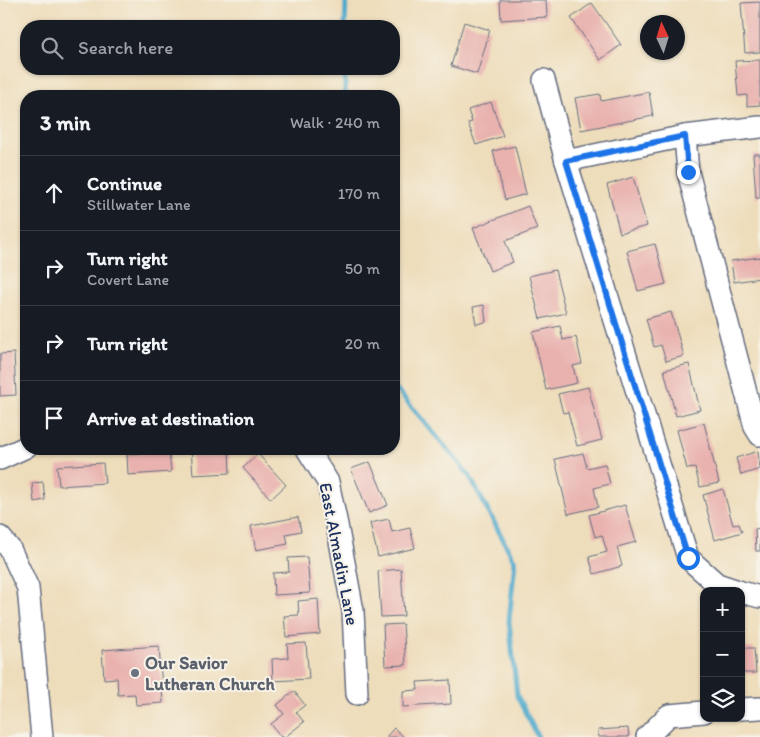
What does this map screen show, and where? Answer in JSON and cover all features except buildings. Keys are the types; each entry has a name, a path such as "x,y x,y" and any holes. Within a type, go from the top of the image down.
{"street":[{"path":"544,80 566,161 688,558 717,584 727,587"},
{"path":"566,161 685,136 760,127"},
{"path":"685,136 688,172 755,427 760,435"},
{"path":"0,459 20,450"},
{"name":"East Almadin Lane","path":"311,455 328,482 334,507 353,611 357,694"},
{"path":"0,537 10,549 28,588 42,737"},
{"path":"745,592 760,596"},
{"path":"745,709 760,708"},
{"path":"646,737 669,715 700,712"}],"waterway":[{"path":"345,20 346,0"},
{"path":"345,75 345,90"},
{"path":"400,393 469,475 515,562 509,621 517,696 538,737"}],"place":[{"name":"Our Savior Lutheran Church","path":"135,673"}],"route":[{"path":"688,172 685,136 566,161 688,558"}]}
